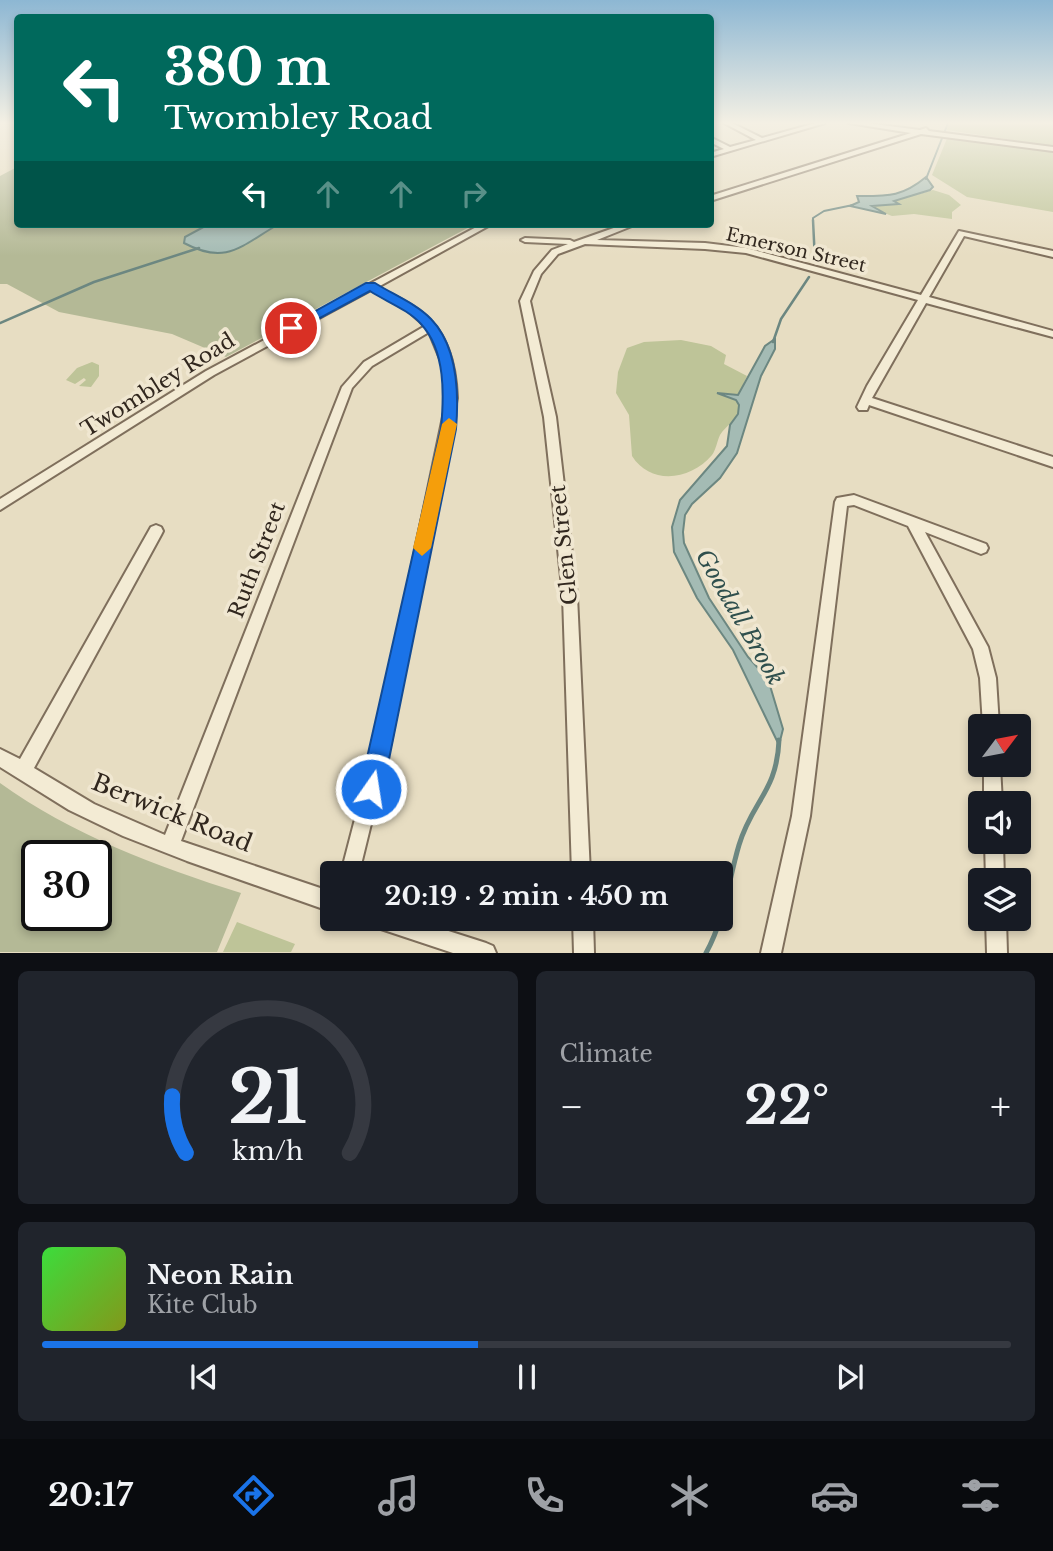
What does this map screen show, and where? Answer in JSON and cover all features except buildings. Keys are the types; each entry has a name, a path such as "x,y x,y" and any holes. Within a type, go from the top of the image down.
{"street":[{"path":"714,199 810,167"},
{"name":"Twombley Road","path":"0,505 210,373 480,228"},
{"path":"575,242 620,228"},
{"path":"1053,254 962,233 865,403 1053,462"},
{"name":"Emerson Street","path":"525,240 737,249 1053,334"},
{"name":"Glen Street","path":"575,242 560,248 545,262 531,284 525,305 550,417 569,584 581,861"},
{"path":"353,861 383,742 450,418 450,378 430,327 420,316 370,286"},
{"name":"Ruth Street","path":"170,845 347,387 368,364 430,327"},
{"path":"771,953 801,816 839,508 844,500 854,500 981,548"},
{"path":"914,523 980,647 988,678 990,714"},
{"path":"23,771 156,531"},
{"name":"Berwick Road","path":"0,757 76,805 170,845 320,898"},
{"path":"418,931 486,953"},
{"path":"583,931 584,953"},
{"path":"996,931 997,953"}],"green space":[{"path":"935,167 1053,167 1053,212 967,197 932,175"},
{"path":"14,169 14,228 468,228 226,357 172,334 59,312 7,284 0,284 0,176"},
{"path":"933,190 949,195 961,205 952,212 952,219 914,214 892,216 872,208 878,203 899,203 894,201"},
{"path":"681,340 711,346 726,355 724,364 747,376 738,395 719,394 738,401 740,408 720,435 712,455 693,470 671,476 660,475 640,466 632,456 629,415 616,393 618,372 627,348 644,342"},
{"path":"92,362 99,365 99,376 91,387 79,386 86,380 84,378 75,384 66,380 77,368"},
{"path":"0,783 56,818 100,840 21,840 21,931 112,931 112,845 178,872 241,893 217,952 0,952"},
{"path":"237,922 295,944 291,952 223,952"}],"water":[{"path":"926,177 933,187 930,190 894,201 899,204 872,206 886,214 850,206 859,202 857,196 902,192"},
{"path":"202,228 272,228 244,245 223,253 199,250 184,243 185,237"},
{"path":"775,339 775,349 761,376 737,453 720,478 692,504 685,515 683,532 684,543 709,598 748,657 768,679 783,729 779,745 733,650 697,598 674,552 672,527 680,500 727,446 730,425 738,414 739,405 736,400 717,393 738,395 765,346"}],"waterway":[{"name":"Goodall Brook","path":"926,179 931,167"},
{"name":"Goodall Brook","path":"813,220 824,211 853,205"},
{"name":"Goodall Brook","path":"813,220 815,261"},
{"path":"0,323 94,282 199,248"},
{"name":"Goodall Brook","path":"773,342 781,319 809,277"},
{"name":"Goodall Brook","path":"706,953 722,913 744,830 774,772 779,740"}],"slow traffic":[{"path":"422,548 449,424"}],"route":[{"path":"291,328 370,286 426,321 441,349 452,390 450,418 439,475 426,525 383,742 371,789"}]}
